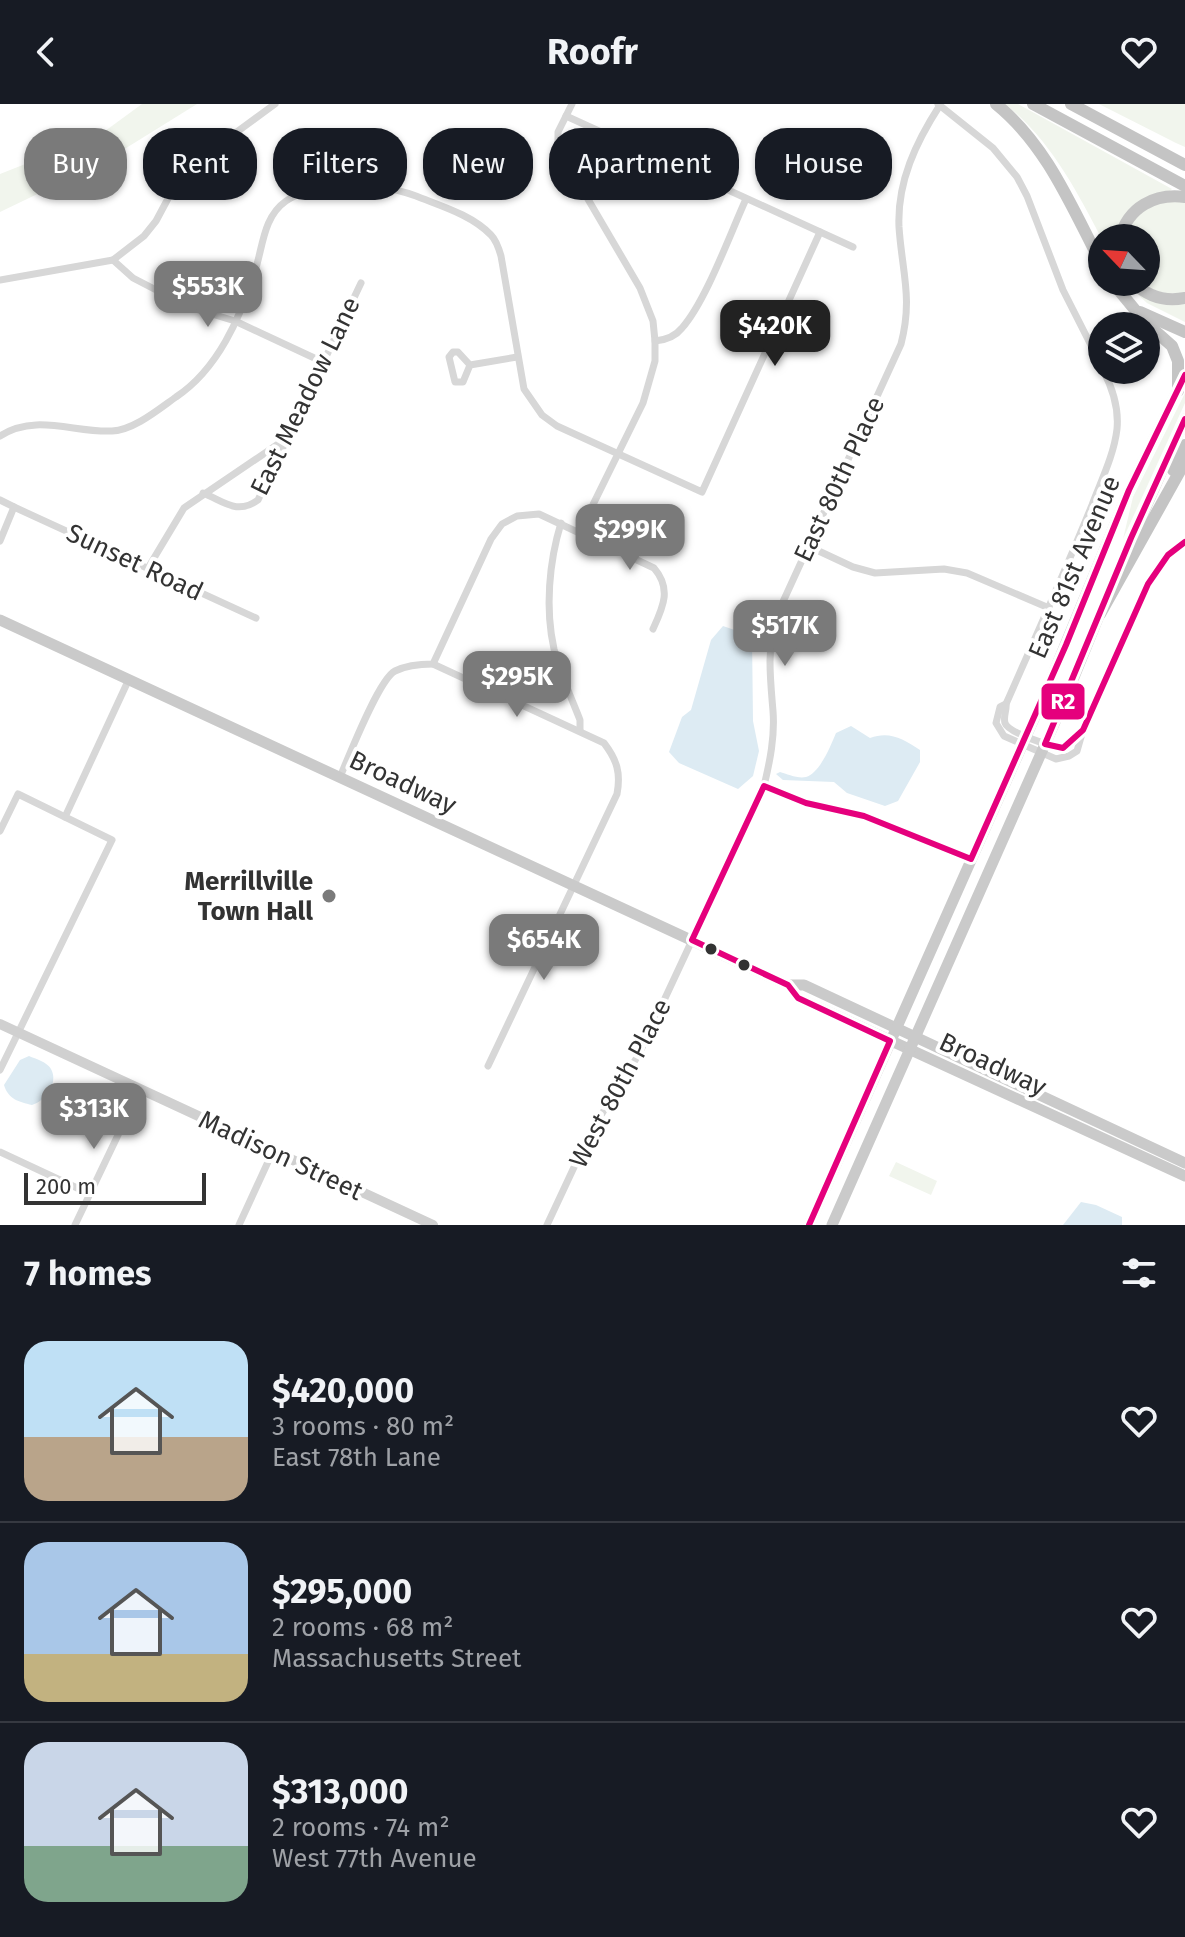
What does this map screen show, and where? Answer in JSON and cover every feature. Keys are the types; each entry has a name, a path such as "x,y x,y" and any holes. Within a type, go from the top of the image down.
{"highway":[{"path":"996,104 1022,127 1038,148 1088,239"},
{"path":"1033,104 1185,186"},
{"path":"1071,104 1185,165"},
{"path":"1127,224 1131,215 1147,201 1164,196 1185,197"},
{"path":"1125,296 1140,312"},
{"path":"1154,296 1173,300 1185,298"},
{"path":"1160,321 1185,332"},
{"path":"1160,334 1175,351 1179,366 1178,391"},
{"path":"1154,517 1185,445"},
{"path":"1100,614 1185,462"}],"main road":[{"name":"East 81st Avenue","path":"809,1225 1024,740 1129,490 1185,375"},
{"name":"East 81st Avenue","path":"832,1225 1185,419"},
{"name":"Broadway","path":"0,620 788,985 804,985 1185,1163"},
{"name":"Broadway","path":"788,985 798,998 1185,1176"}],"street":[{"path":"0,280 113,260 144,236 189,167 275,104"},
{"path":"572,104 558,132 558,148 640,288 653,321 655,341 655,361 643,403 580,531"},
{"path":"939,105 993,148 1017,177 1063,290 1088,339"},
{"name":"East 80th Place","path":"692,940 764,786 773,732 769,681 772,634 778,610 901,344 908,298 899,228 902,190 907,167 939,105"},
{"path":"566,116 853,247"},
{"path":"0,436 10,430 43,423 115,431 141,420 180,395 203,374 226,341 256,270 266,227 280,206 299,194 372,185 391,188 471,219 493,236 501,256 524,389 542,415 557,426 702,492 820,232"},
{"path":"655,341 666,340 680,331 694,312 746,199"},
{"path":"113,260 133,278 189,307 235,321 325,363"},
{"name":"East Meadow Lane","path":"203,493 240,509 258,500 361,283"},
{"path":"470,365 517,357"},
{"path":"1110,384 1117,408 1114,444 1049,608 1006,704 1005,724 1024,740 1043,748 1056,759 1069,756 1079,748 1083,730 1148,584 1161,563 1185,542"},
{"path":"148,568 184,508 290,436"},
{"name":"Sunset Road","path":"0,500 256,618"},
{"path":"0,541 14,507"},
{"path":"433,664 491,539 502,524 517,516 539,514 644,561 661,576 666,595 653,629"},
{"path":"561,523 554,544 550,627 580,720 580,731"},
{"path":"808,546 853,567 875,573 944,569 967,573 1049,608"},
{"path":"340,777 381,688 392,672 413,665 433,664 604,743 615,757 621,777 617,794 488,1066"},
{"path":"65,817 129,679"},
{"path":"764,786 806,803 864,816 971,859"},
{"path":"0,831 18,794 112,840 0,1070"},
{"name":"West 80th Place","path":"547,1225 595,1124 639,1054 692,940"},
{"name":"Madison Street","path":"0,1024 433,1225"},
{"path":"75,1225 140,1089"},
{"path":"239,1225 273,1151"},
{"path":"0,1152 90,1194"}],"shaded area":[{"path":"142,104 197,104 158,128 143,128 143,138 127,147 127,128 109,128"},
{"path":"1005,104 1018,104 1172,189 1156,194 1129,224 1094,224 1049,149"},
{"path":"1099,104 1185,104 1185,147 1176,143"},
{"path":"24,164 25,200 0,212 0,174"},
{"path":"1159,202 1185,202 1185,292 1160,291 1160,224 1132,224 1135,217"},
{"path":"1139,296 1185,302 1185,322"},
{"path":"1185,393 1185,403 1123,539 1133,497"},
{"path":"723,626 752,636 753,721 759,751 753,776 738,789 679,763 669,752 682,717 691,710 711,640"},
{"path":"851,726 870,738 884,735 896,737 920,750 920,762 898,801 885,806 847,793 834,782 783,780 776,774 806,777 811,774 824,758 836,733"},
{"path":"29,1056 47,1064 53,1074 49,1091 42,1100 32,1105 11,1097 4,1085 20,1060"},
{"path":"896,1162 937,1181 931,1195 889,1176"},
{"path":"1081,1202 1122,1217 1122,1225 1063,1225"}],"transit line":[{"name":"R2","path":"809,1225 890,1041 798,998 788,985 692,940 764,786 806,803 864,816 971,859 1066,645 1129,490 1185,375"},
{"name":"R2","path":"1185,419 1131,538 1045,744 1063,748 1083,730 1148,584 1168,555 1185,542"}],"place":[{"name":"Merrillville Town Hall","path":"329,896"}]}
